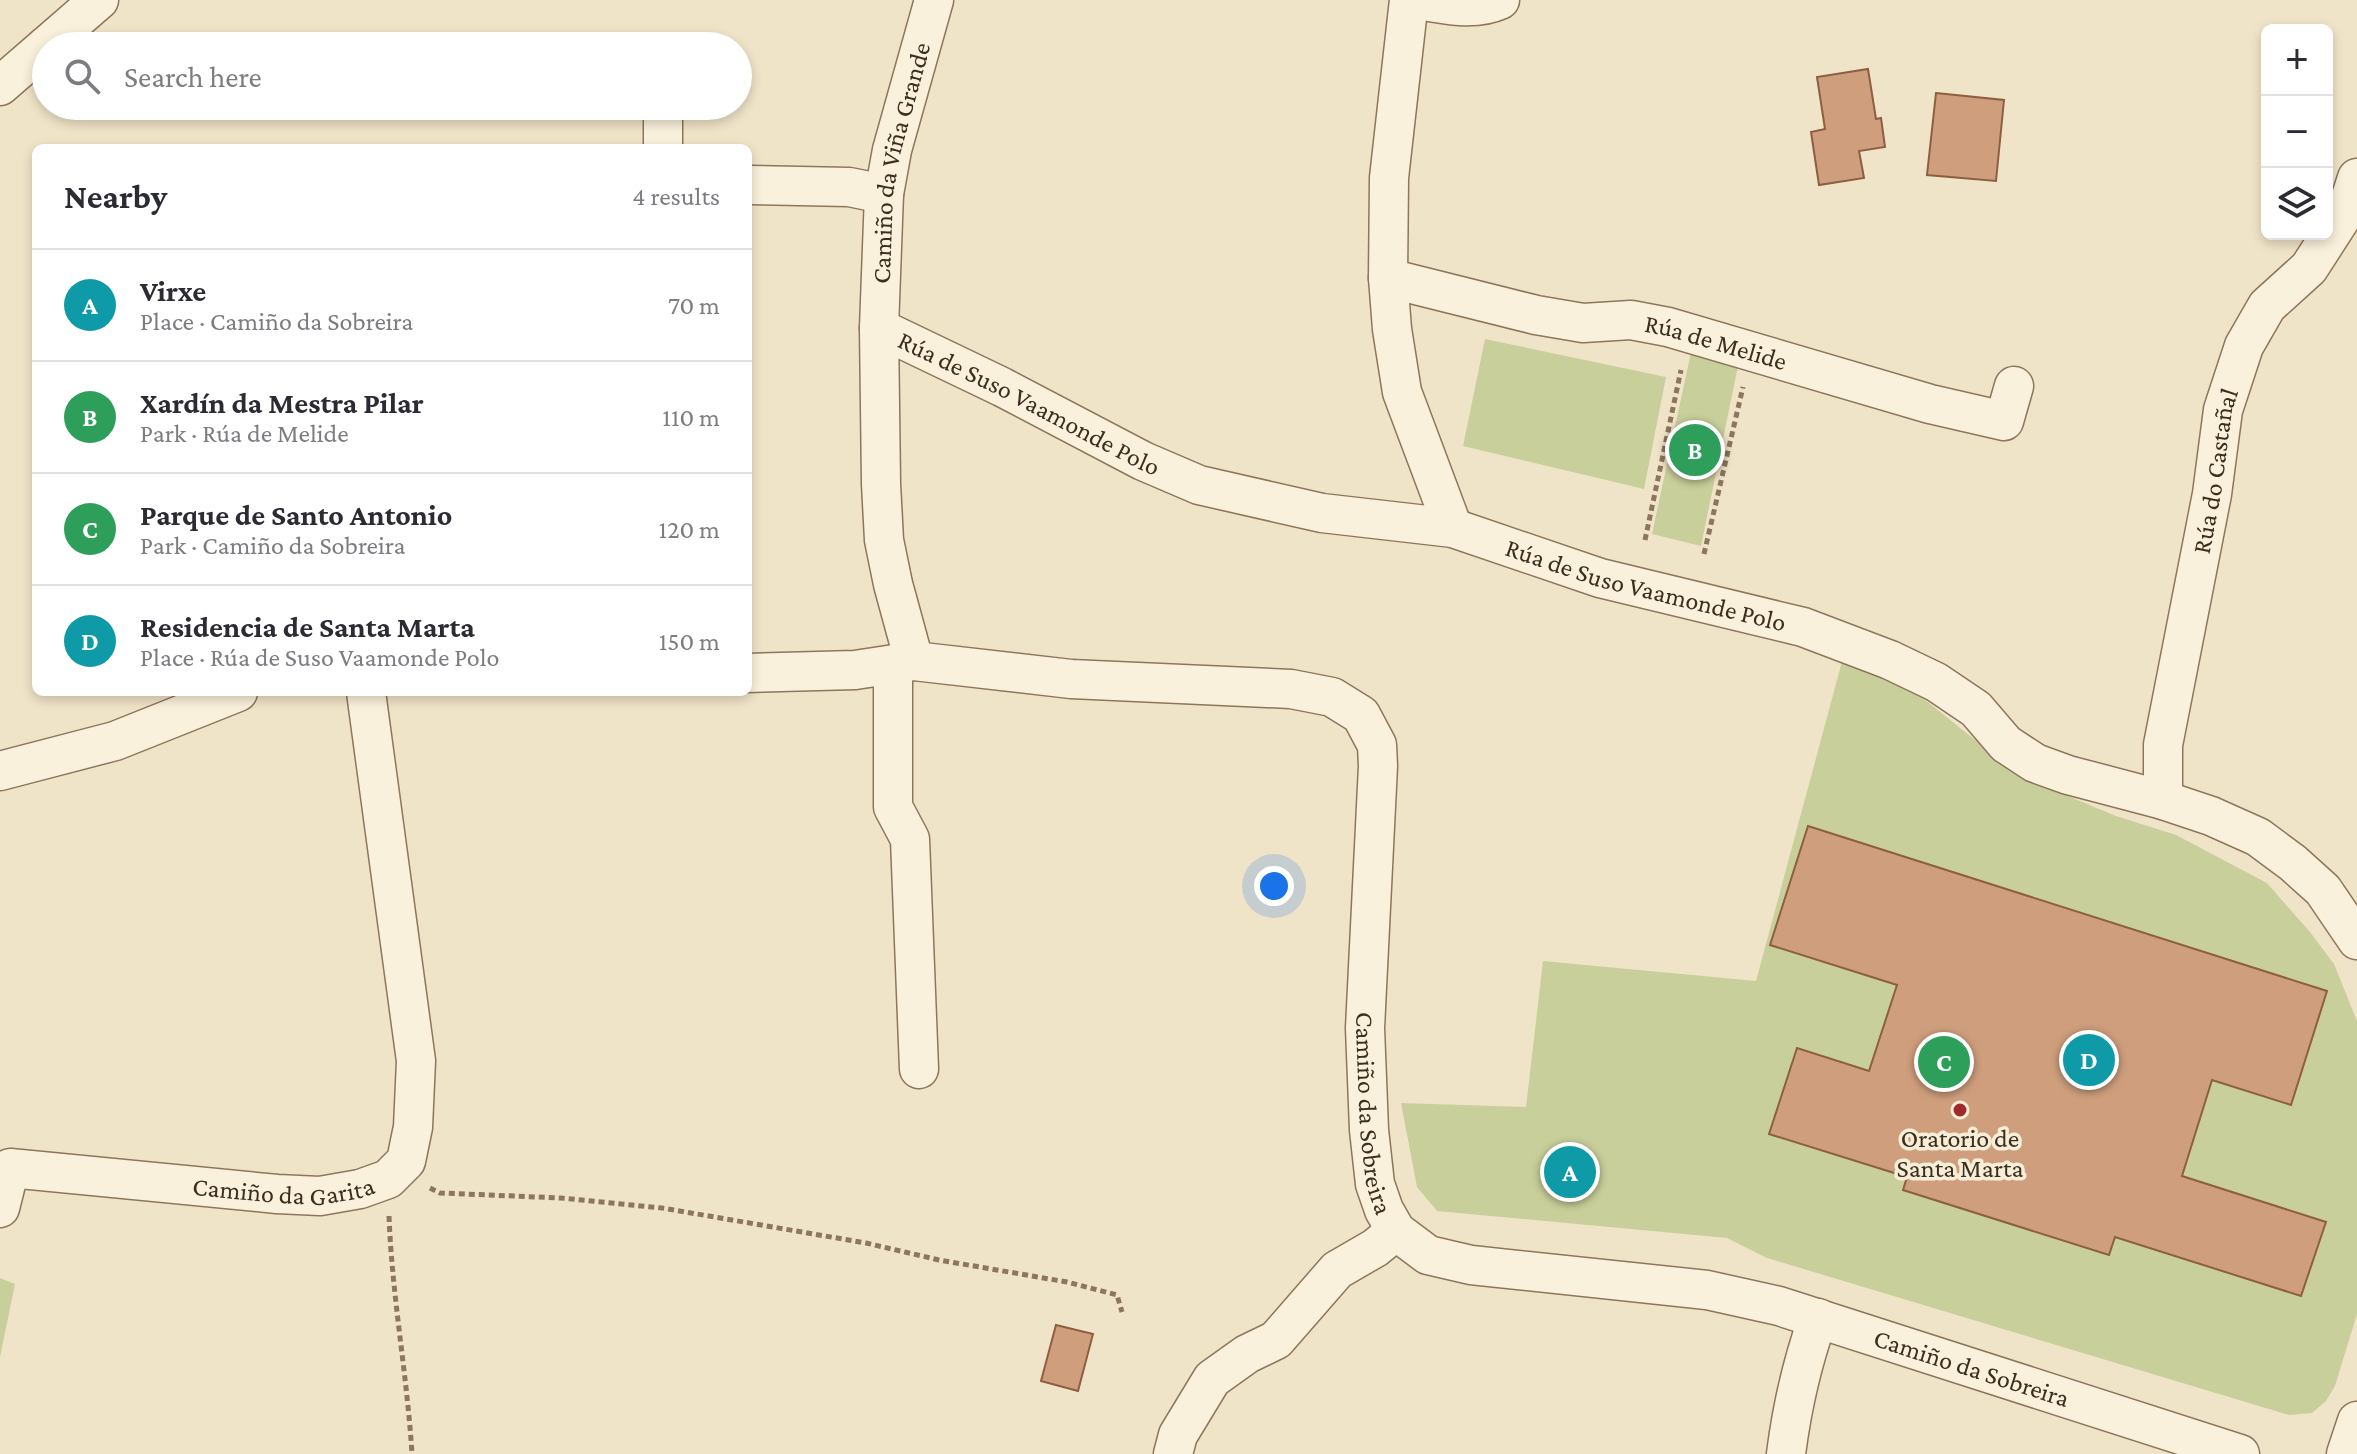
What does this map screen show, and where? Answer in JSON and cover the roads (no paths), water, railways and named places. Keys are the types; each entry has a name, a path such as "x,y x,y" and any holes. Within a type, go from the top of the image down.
{"street":[{"path":"62,32 99,0"},
{"name":"Camiño da Viña Grande","path":"904,663 884,540 881,484 879,328 884,194 892,150 934,0"},
{"path":"1409,0 1389,178 1388,278 1392,329 1402,392 1453,528"},
{"path":"1417,0 1470,8 1500,0"},
{"path":"0,86 32,58"},
{"path":"663,120 663,144"},
{"name":"Rúa do Castañal","path":"2163,800 2163,745 2212,494 2223,410 2244,346 2267,306 2309,268 2347,209 2357,178"},
{"path":"752,185 849,187 884,194"},
{"name":"Rúa de Melide","path":"1388,278 1536,315 1583,323 1631,320 1668,327 1930,404 2004,421 2014,386"},
{"name":"Rúa de Suso Vaamonde Polo","path":"879,328 1002,387 1143,461 1199,485 1322,513 1453,528 1600,578 1803,627 1890,660 1936,682 1976,709 2006,744 2035,763 2163,800 2211,816 2258,837 2323,890 2357,940"},
{"path":"752,673 855,670 904,663 893,807 910,839 919,1069"},
{"name":"Camiño da Sobreira","path":"904,663 1071,679 1291,689 1332,697 1361,715 1377,745 1378,766 1366,1013 1369,1130 1375,1184 1396,1231 1428,1255 1471,1265 1707,1290 1779,1306 2240,1454"},
{"path":"0,771 115,741 228,696"},
{"name":"Camiño da Garita","path":"0,1208 10,1168 320,1196 360,1189 397,1170 413,1127 416,1061 367,696"},
{"path":"1173,1454 1178,1435 1212,1379 1247,1354 1276,1340 1337,1270 1375,1248 1396,1231"},
{"path":"1786,1454 1791,1415 1818,1318"},
{"path":"2346,1454 2357,1421"}],"place":[{"name":"Xardín da Mestra Pilar","path":"1695,450"},
{"name":"Residencia de Santa Marta","path":"2089,1060"},
{"name":"Parque de Santo Antonio","path":"1944,1062"},
{"name":"Oratorio de Santa Marta","path":"1960,1110"},
{"name":"Virxe","path":"1570,1172"}]}
